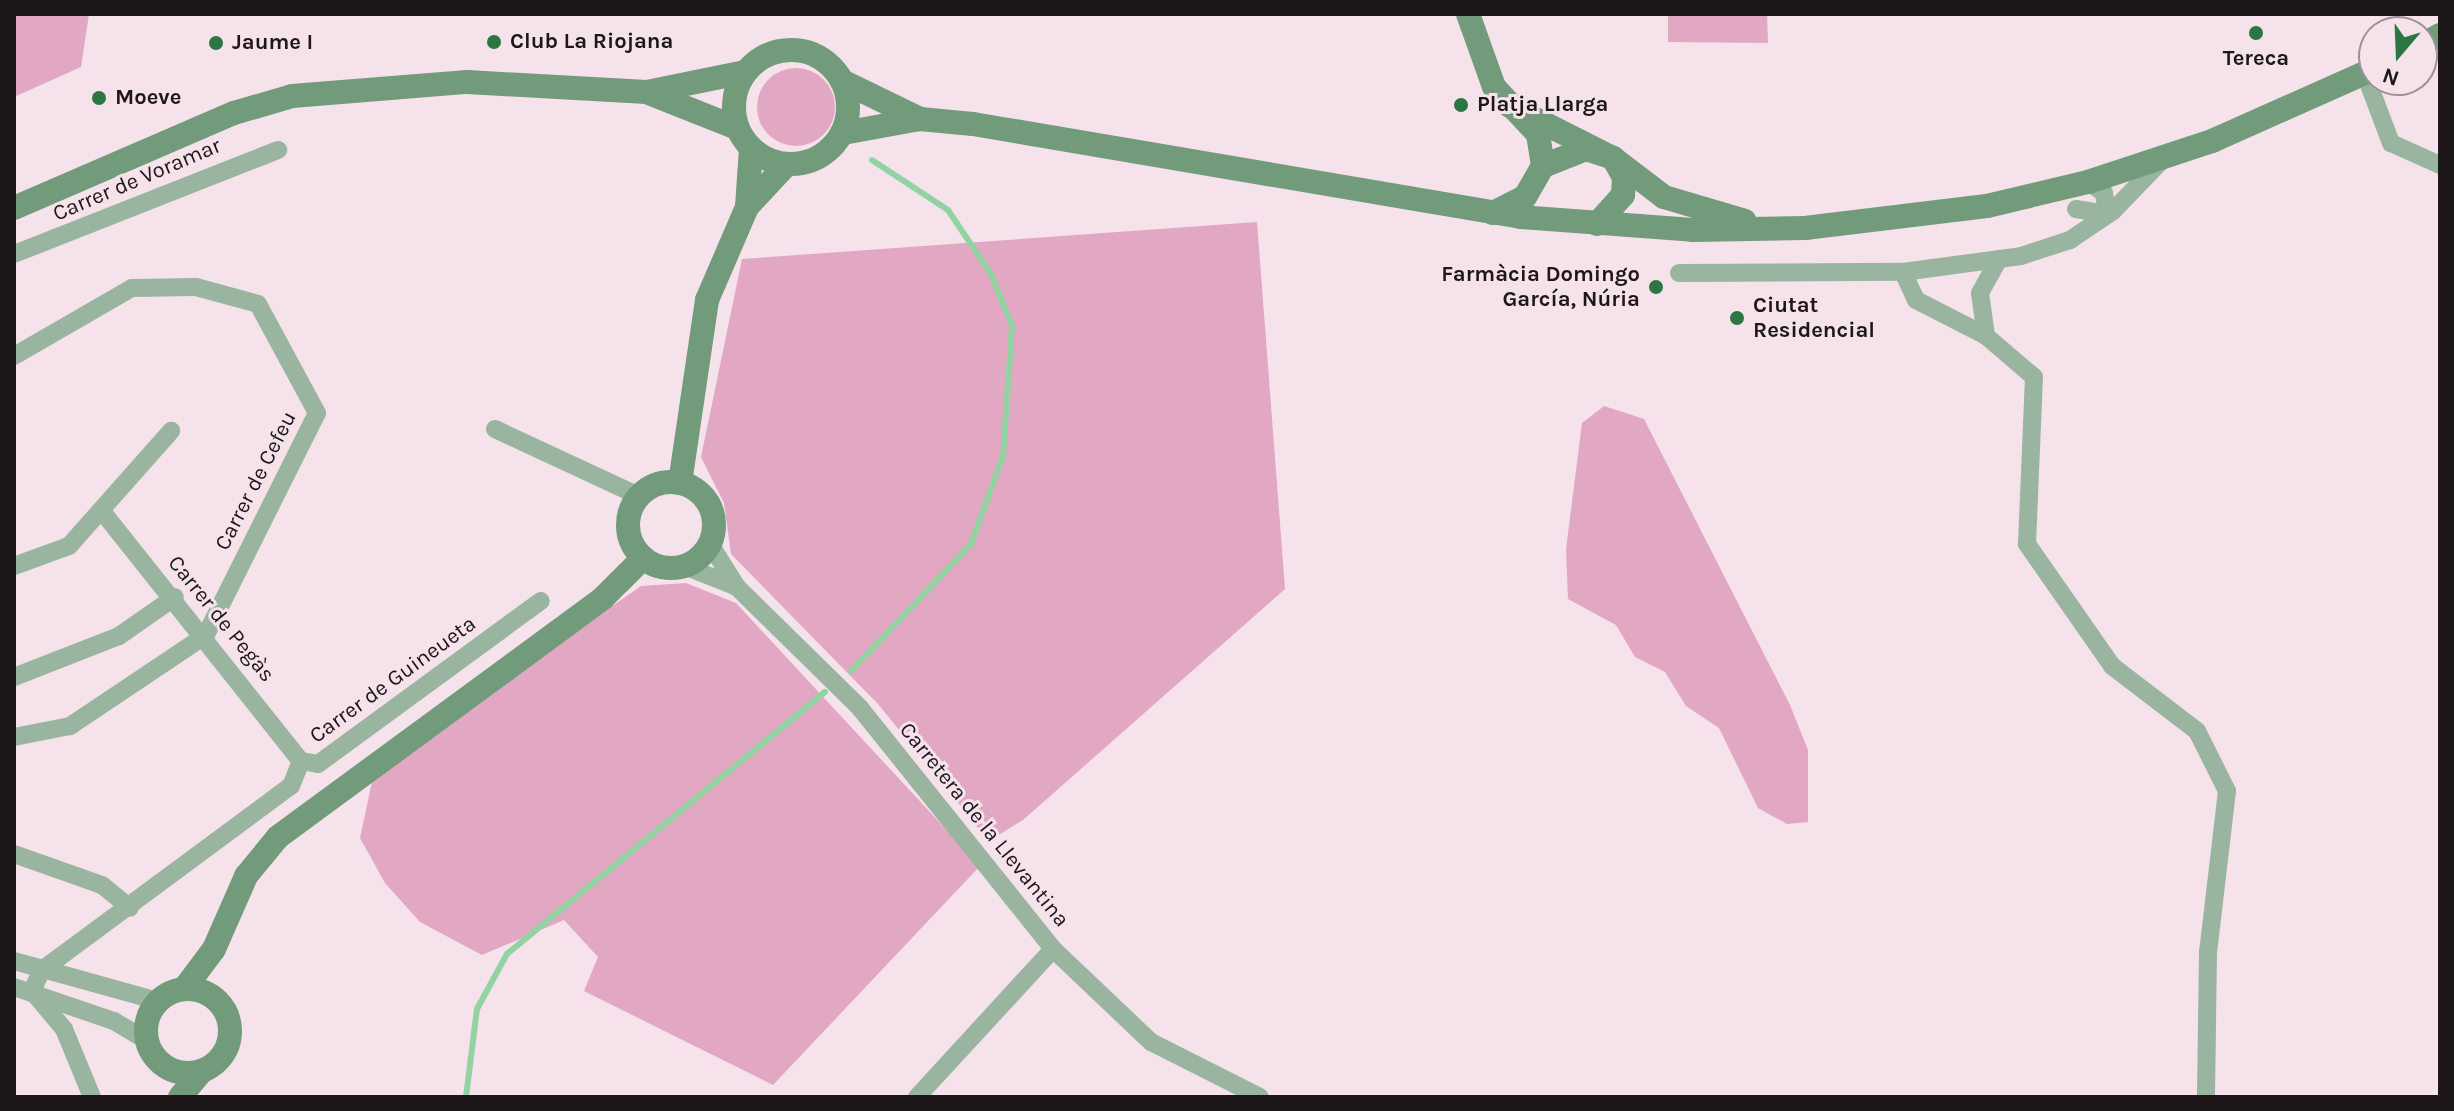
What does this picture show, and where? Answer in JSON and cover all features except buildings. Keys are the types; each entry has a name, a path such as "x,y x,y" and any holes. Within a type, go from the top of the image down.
{"street":[{"path":"1468,14 1479,58 1510,106 1538,134 1543,166"},
{"path":"14,218 25,205 234,113 292,96 467,82 647,92 745,72 761,58 800,50 831,65 842,81 849,113 843,133 829,152 786,165 747,207 707,300 680,483"},
{"path":"745,72 733,108 744,138 747,207"},
{"path":"842,81 920,119 1493,213 1597,224 1774,229 1895,219 2059,190 2164,158 2358,77"},
{"path":"647,92 744,138 786,165"},
{"path":"2376,96 2391,143 2440,165"},
{"path":"1510,106 1613,158 1664,197 1774,229"},
{"path":"843,133 920,119"},
{"path":"1493,213 1525,197 1543,166 1572,149 1613,158"},
{"name":"Carrer de Voramar","path":"14,254 278,150"},
{"path":"1597,224 1623,195 1613,158"},
{"path":"1679,273 1903,272 1999,259 2070,240 2113,211 2164,158"},
{"path":"2059,190 2076,209 2107,214 2104,193 2088,182"},
{"path":"2070,240 2076,209"},
{"path":"1986,336 1980,293 1999,259"},
{"path":"1903,272 1916,300 1986,336 2034,377 2027,544 2041,574 2133,688 2197,731 2227,791 2208,952 2206,1097"},
{"name":"Carrer de Cefeu","path":"14,356 132,288 196,287 258,304 317,413 206,635 70,726 14,737"},
{"path":"495,429 639,496"},
{"path":"14,566 69,546 171,431"},
{"path":"680,483 710,506 710,544 684,566 643,558 627,521 639,496 657,484 680,483"},
{"name":"Carrer de Pegàs","path":"101,510 206,635 301,761"},
{"name":"Carretera de la Llevantina","path":"710,544 737,587 860,708 1053,949 917,1097"},
{"path":"14,961 158,1001 184,989 214,949 246,876 278,837 603,598 643,558"},
{"name":"Carretera de la Llevantina","path":"684,566 737,587"},
{"path":"14,677 119,636 175,597"},
{"name":"Carrer de Guineueta","path":"42,970 130,908 291,786 301,761 318,764 541,601"},
{"path":"14,854 102,885 130,908"},
{"path":"180,1097 229,1042 214,949"},
{"path":"1053,949 1151,1042 1260,1097"},
{"path":"23,989 42,970"},
{"path":"23,989 147,1041 163,1065 169,1097"},
{"path":"23,989 64,1029 92,1097"},
{"path":"184,989 221,1004"},
{"path":"147,1041 158,1001"},
{"path":"163,1065 203,1070"}],"shaded area":[{"path":"14,14 89,14 81,67 14,97"},
{"path":"1668,14 1767,14 1768,43 1668,42"},
{"path":"796,68 811,71 823,80 832,92 835,107 832,122 823,134 811,143 796,146 781,143 769,134 760,122 757,107 760,92 769,80 781,71"},
{"path":"1257,222 1285,589 1023,820 989,841 878,704 731,554 724,503 701,457 742,259"},
{"path":"1604,406 1644,419 1790,705 1808,750 1808,822 1787,824 1758,808 1719,728 1686,706 1665,672 1635,657 1616,625 1568,599 1566,549 1582,423"},
{"path":"686,583 736,603 980,866 773,1085 584,991 598,957 564,920 482,955 420,922 385,883 360,838 374,772 641,586"}],"waterway":[{"path":"851,671 971,544 1003,456 1012,326 991,274 948,210 872,160"},
{"path":"466,1097 477,1009 507,954 825,692"}],"place":[{"name":"Tereca","path":"2256,33"},
{"name":"Club La Riojana","path":"494,42"},
{"name":"Jaume I","path":"216,43"},
{"name":"Moeve","path":"99,98"},
{"name":"Platja Llarga","path":"1461,105"},
{"name":"Farmàcia Domingo García, Núria","path":"1656,287"},
{"name":"Ciutat Residencial","path":"1737,318"}]}
